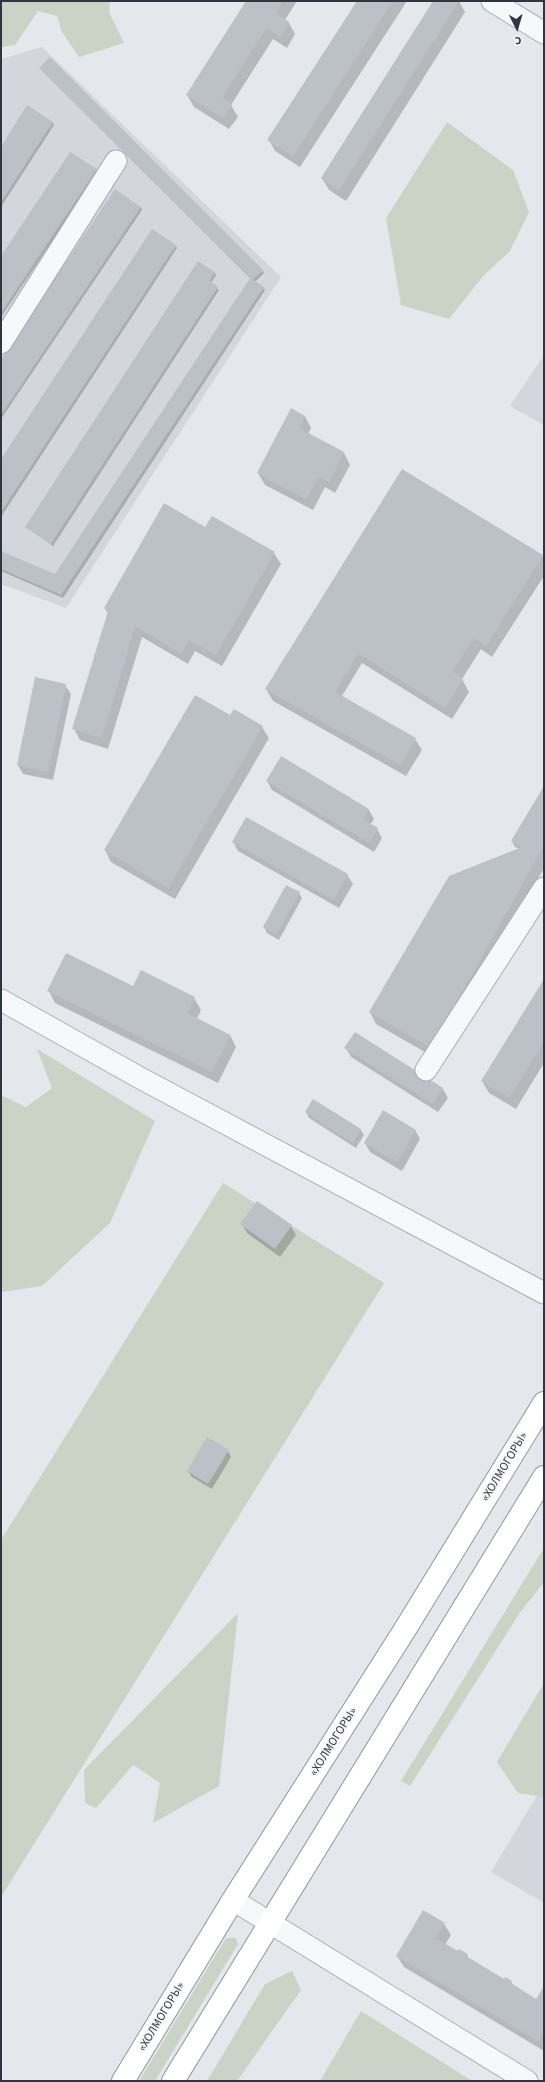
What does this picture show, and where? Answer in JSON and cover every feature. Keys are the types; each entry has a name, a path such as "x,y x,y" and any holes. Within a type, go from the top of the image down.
{"highway":[{"name":"«ХОЛМОГОРЫ»","path":"123,2081 233,1900 436,1579 544,1403"},
{"path":"174,2081 544,1476"}],"street":[{"path":"492,1 544,33"},
{"path":"1,343 116,161"},
{"path":"426,1070 544,888"},
{"path":"1,1000 142,1079 544,1294"},
{"path":"233,1900 527,2081"}],"shaded area":[{"path":"42,47 281,277 66,608 1,584 1,59"},
{"path":"544,355 544,425 510,406"},
{"path":"544,1784 544,1903 491,1872"}],"green space":[{"path":"1,1 110,1 109,12 124,43 79,57 62,32 57,16 38,11 15,45 1,47"},
{"path":"447,122 513,170 529,212 510,251 484,275 449,319 401,305 386,218"},
{"path":"37,1049 155,1121 110,1223 42,1286 1,1292 1,1095 26,1107 52,1088"},
{"path":"223,1183 384,1283 1,1897 1,1540"},
{"path":"544,1548 544,1582 519,1614 410,1786 401,1781"},
{"path":"238,1613 219,1786 153,1823 160,1783 133,1765 96,1808 85,1803 84,1770"},
{"path":"544,1683 544,1797 518,1793 497,1762"},
{"path":"226,1938 236,1938 238,1944 155,2081 139,2081"},
{"path":"292,1971 301,1990 237,2081 207,2081 265,1984"},
{"path":"361,2011 472,2081 320,2081"}],"building":[{"path":"246,1 283,1 276,13 289,22 280,37 266,28 222,98 232,104 223,118 186,95"},
{"path":"357,1 393,1 293,156 267,140"},
{"path":"433,1 459,1 339,190 321,178"},
{"path":"50,57 263,270 253,280 264,287 61,595 1,569 1,551 55,574 250,278 39,68"},
{"path":"27,105 53,122 1,202 1,147"},
{"path":"70,152 97,169 1,313 1,256"},
{"path":"115,189 141,207 1,415 1,359"},
{"path":"152,229 176,245 1,512 1,459"},
{"path":"198,261 215,272 210,281 218,287 51,544 25,527"},
{"path":"291,408 305,416 299,428 344,452 329,482 319,476 306,499 257,473"},
{"path":"402,469 543,555 486,646 474,638 452,672 463,679 445,708 358,653 335,692 416,738 400,765 265,689"},
{"path":"164,503 205,527 212,516 275,552 216,655 189,640 181,653 135,626 102,738 72,729 108,611 104,608"},
{"path":"35,677 66,684 48,772 17,765"},
{"path":"195,695 230,715 234,709 263,726 168,888 104,850"},
{"path":"281,756 369,809 363,819 378,828 369,843 266,781"},
{"path":"544,786 544,845 431,1048 369,1012 449,876 522,847 511,841"},
{"path":"246,817 348,874 334,900 232,842"},
{"path":"286,885 300,892 276,935 263,927"},
{"path":"66,953 133,986 141,970 195,997 187,1013 230,1035 212,1072 47,991"},
{"path":"544,979 544,1041 509,1098 481,1081"},
{"path":"355,1032 443,1088 433,1104 344,1048"},
{"path":"313,1099 361,1129 353,1143 305,1112"},
{"path":"383,1110 416,1130 397,1162 364,1143"},
{"path":"257,1201 292,1225 275,1249 240,1224"},
{"path":"207,1437 229,1450 208,1484 187,1471"},
{"path":"423,1910 445,1923 435,1938 458,1951 459,1949 468,1954 466,1956 504,1979 505,1977 512,1981 511,1983 536,1999 544,1986 544,2031 538,2041 396,1956"}]}
